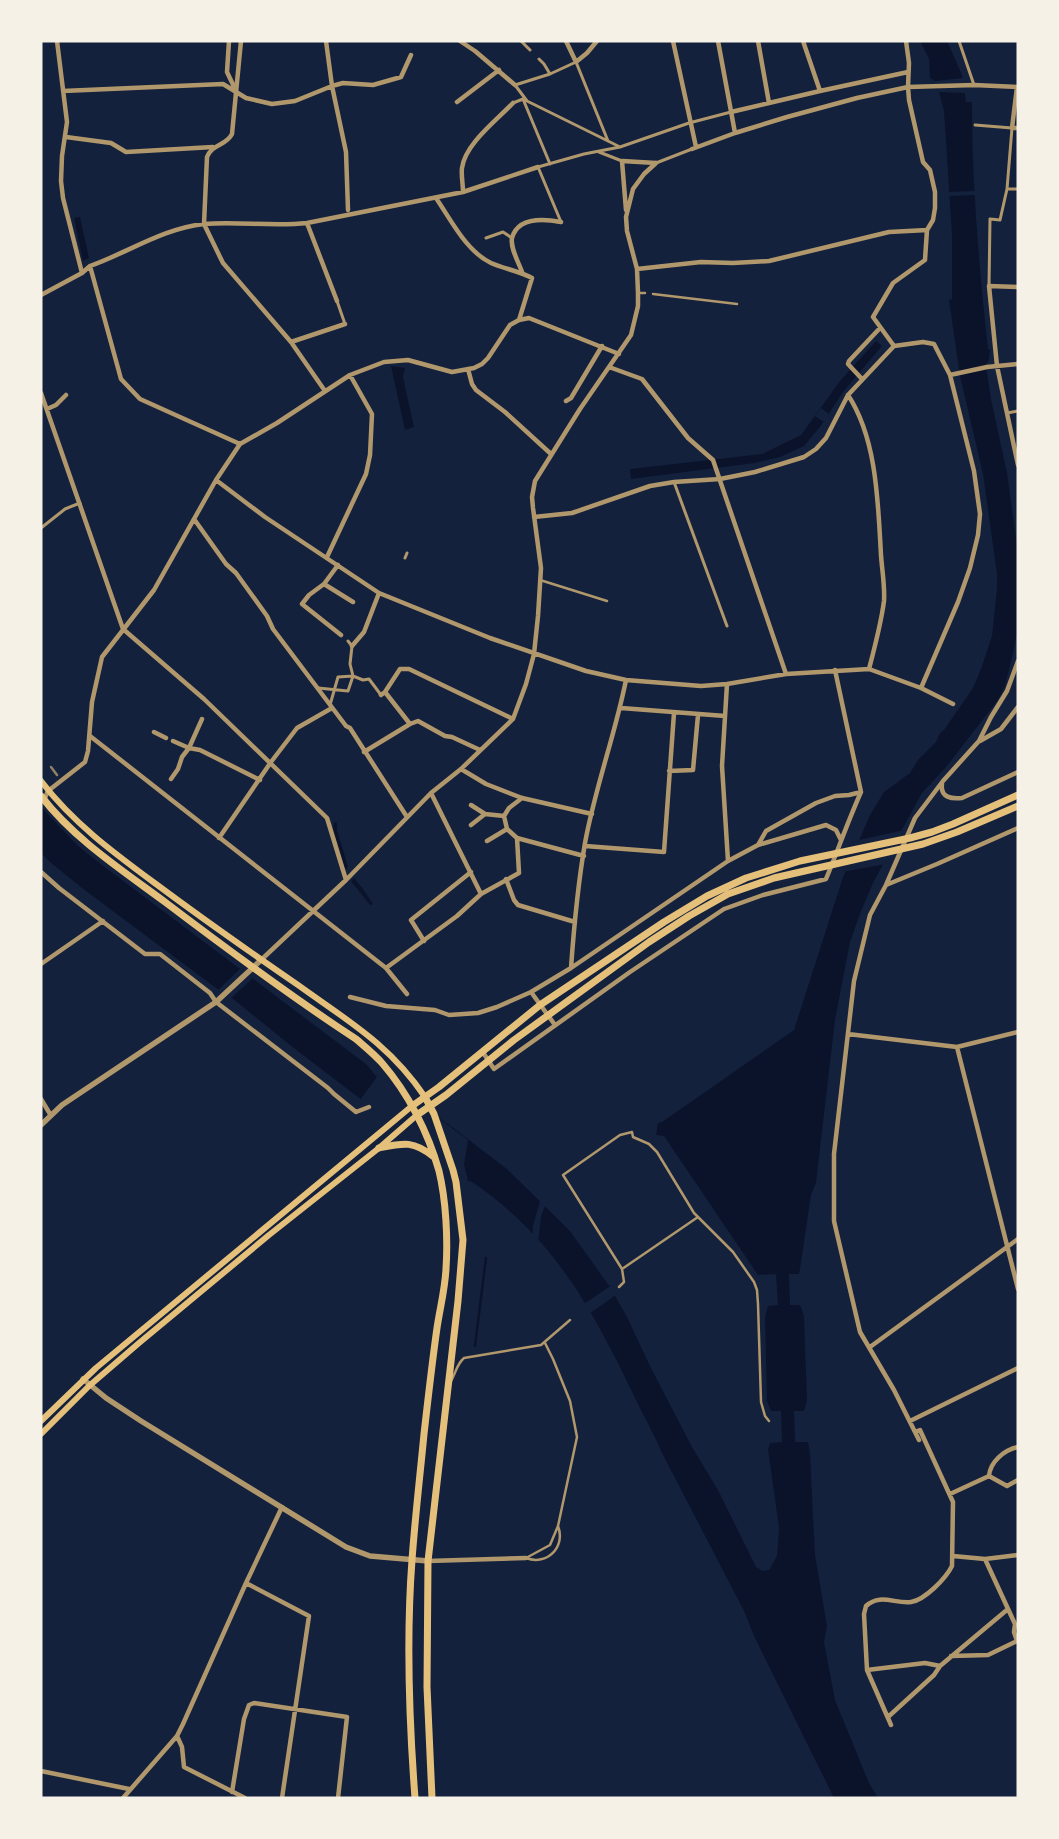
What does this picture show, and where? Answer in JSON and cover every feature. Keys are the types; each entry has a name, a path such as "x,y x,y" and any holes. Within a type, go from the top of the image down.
{"main road":[{"path":"41,781 78,823 100,841 194,912 377,1041 407,1071 425,1097 431,1110 456,1182 463,1240 458,1301 428,1561 427,1687 432,1798"},
{"path":"41,1421 83,1379 391,1123 540,1005 671,918 707,896 766,871 800,861 910,838 953,824 1018,795"},
{"path":"43,798 55,813 90,845 251,970 356,1038 382,1063 415,1104 416,1115 439,1172 446,1219 446,1270 437,1327 412,1561 409,1638 414,1798"},
{"path":"41,1434 89,1386 264,1239 379,1148 416,1115 431,1110 488,1060 551,1021 649,942 689,916 728,894 774,878 905,849 956,832 1018,806"},
{"path":"379,1148 399,1143 411,1144 422,1148 434,1156"}],"street":[{"path":"57,41 67,122 62,156 61,181 63,198 82,273"},
{"path":"228,41 227,72 236,92"},
{"path":"66,137 111,143 126,152 213,148 228,141 232,134 241,41"},
{"path":"326,41 332,86 346,152 348,213"},
{"path":"460,41 476,49 515,85 523,99 550,164"},
{"path":"520,41 530,50"},
{"path":"566,41 578,60 608,141"},
{"path":"515,85 550,74 578,60 597,41"},
{"path":"673,41 694,148"},
{"path":"718,41 735,133"},
{"path":"758,41 769,102"},
{"path":"803,41 820,91"},
{"path":"894,346 873,317 893,283 925,260 927,230 933,220 935,208 930,170 923,162 908,87 906,41"},
{"path":"959,41 974,85"},
{"path":"63,91 223,84 254,101 272,104 295,101 343,83 373,85 401,77 412,55"},
{"path":"539,58 550,74"},
{"path":"457,102 499,70"},
{"path":"41,295 82,273 90,266 178,230 204,224 290,225 307,223 348,213 436,198 463,192 584,154 620,147 689,123 769,102 908,70"},
{"path":"626,217 633,189 644,174 656,163 735,133 857,98 908,87 965,85 1017,87 1015,128 1007,189 1000,220 990,219 989,286 997,366 1018,466"},
{"path":"523,99 620,147"},
{"path":"463,192 462,167 468,150 495,120 513,104 523,99"},
{"path":"975,125 1015,128"},
{"path":"213,148 207,156 204,224 223,263 291,342 325,391"},
{"path":"599,152 622,161 656,163"},
{"path":"41,1125 50,1114 85,1088 222,997 346,880 431,793 461,769 513,719 526,684 534,654 541,568 532,497 535,481 551,454 632,335 638,306 637,269 627,231 622,161"},
{"path":"538,167 561,222"},
{"path":"1007,189 1018,188"},
{"path":"436,198 469,246 489,262 511,271 522,272 532,278 519,320"},
{"path":"522,272 514,251 512,238 521,225 530,220 547,219 561,222"},
{"path":"291,342 345,324 307,223"},
{"path":"637,269 701,262 733,263 769,260 890,232 927,230"},
{"path":"486,238 503,232 512,238"},
{"path":"90,266 120,379 140,399 240,444"},
{"path":"989,286 1018,287"},
{"path":"43,798 48,790 85,762 90,736 92,702 100,662 111,643 154,590 216,480 240,444 277,423 350,375 384,362 408,360 452,372 482,364 510,325 519,320 529,318 619,354"},
{"path":"862,379 848,364 880,328"},
{"path":"534,517 572,513 650,486 674,482 720,480 755,472 804,457 816,449 826,438 848,395 894,346 923,342 934,344 950,375 974,471 980,514 978,535 970,568 958,602 921,688"},
{"path":"566,401 571,398 602,346"},
{"path":"950,375 987,367 1018,364"},
{"path":"610,367 642,379 688,438 713,460 786,674"},
{"path":"468,369 472,384 476,390 505,412 551,454"},
{"path":"326,557 366,474 370,455 372,414 350,375"},
{"path":"41,393 123,629 209,704 328,818 346,880"},
{"path":"45,408 56,405 66,395"},
{"path":"848,395 856,409 868,442 878,499 884,598 881,621 870,669"},
{"path":"1007,413 1018,412"},
{"path":"216,480 265,517 379,593 534,654 586,671 626,680 701,686 727,684 786,674 870,669 921,688 954,704"},
{"path":"674,482 727,626"},
{"path":"41,528 65,509 80,503"},
{"path":"194,520 226,564 236,572 267,616 273,629 331,707 346,726 350,728 407,817"},
{"path":"405,558 408,553"},
{"path":"338,565 324,584 309,595 302,604 341,635"},
{"path":"324,584 353,602"},
{"path":"318,688 348,691 353,676 350,664 352,646 364,632 379,593"},
{"path":"348,641 352,646"},
{"path":"919,1440 870,1347 860,1332 834,1221 834,1154 854,981 870,915 886,885 915,818 943,781 979,741 1007,691 1018,661"},
{"path":"383,694 400,669 409,669 513,719"},
{"path":"482,1052 494,1069 551,1021 724,909 763,895 826,879 861,792 835,670"},
{"path":"219,838 271,762 297,728 331,707 338,677 353,676 363,680 369,679 410,724"},
{"path":"570,968 574,922 585,846 621,708 626,680"},
{"path":"727,684 722,766 728,861"},
{"path":"207,709 209,704"},
{"path":"979,741 1001,729 1018,707"},
{"path":"621,708 725,716"},
{"path":"585,846 664,852 674,713"},
{"path":"669,771 693,770 698,715"},
{"path":"171,779 178,769 182,757 189,748 202,719"},
{"path":"364,752 418,721 444,736 452,737 480,750"},
{"path":"154,732 166,738"},
{"path":"90,736 163,790 219,838 386,968 407,994"},
{"path":"173,741 189,748 200,750 260,780"},
{"path":"461,769 486,784 522,798 592,814"},
{"path":"943,781 941,788 944,794 952,799 962,798 1018,772"},
{"path":"758,845 766,831 816,804 835,796 848,796 861,792"},
{"path":"431,793 481,894"},
{"path":"522,798 509,808 504,816 507,829 518,838 584,856"},
{"path":"471,806 486,814 504,816"},
{"path":"471,824 486,814"},
{"path":"350,998 386,1006 435,1010 449,1015 484,1011 497,1007 531,992 570,968 728,861 758,845 826,825 836,830 841,840"},
{"path":"886,885 1018,828"},
{"path":"487,842 507,829"},
{"path":"386,968 457,916 481,894 519,873 518,838"},
{"path":"41,872 145,954 160,954 210,994 216,1002 328,1088 356,1112 369,1107"},
{"path":"424,941 411,920 471,872"},
{"path":"506,879 514,900 518,905 574,922"},
{"path":"41,964 103,921"},
{"path":"531,992 551,1021"},
{"path":"848,1034 957,1047 1018,1032"},
{"path":"957,1047 1018,1289"},
{"path":"41,1099 50,1114"},
{"path":"870,1347 1018,1239"},
{"path":"910,1421 1018,1368"},
{"path":"83,1379 89,1386 140,1421 346,1547 370,1556 412,1561 526,1558"},
{"path":"891,1725 867,1670 864,1614 866,1606 876,1599 912,1602 922,1598 948,1573 952,1566 953,1556 953,1502 920,1430 915,1432"},
{"path":"989,1476 990,1468 1004,1453 1018,1447"},
{"path":"950,1494 989,1476"},
{"path":"989,1476 1007,1486 1018,1480"},
{"path":"123,1798 177,1736 282,1507"},
{"path":"953,1556 985,1559 1018,1555"},
{"path":"950,1656 988,1655 1017,1641 1014,1632 1016,1624 985,1559"},
{"path":"246,1583 310,1616 282,1798"},
{"path":"888,1717 934,1675 950,1656 1008,1609"},
{"path":"867,1670 925,1662 940,1666"},
{"path":"232,1792 244,1719 249,1705 254,1703 346,1717 338,1798"},
{"path":"177,1736 182,1747 184,1767 245,1798"},
{"path":"41,1771 129,1789"}],"lane":[{"path":"638,293 645,293"},
{"path":"653,294 737,304"},
{"path":"540,580 608,601"},
{"path":"619,1287 624,1282 622,1269 563,1175 620,1135 632,1132 633,1137 649,1144 657,1152 698,1217 733,1252 754,1282 757,1290 760,1402 769,1421"},
{"path":"622,1269 698,1217"},
{"path":"449,1382 464,1358 533,1347 545,1343 570,1320"},
{"path":"526,1558 550,1545 558,1526 577,1437 570,1402 554,1359 545,1343"},
{"path":"526,1558 540,1560 558,1548 561,1534 558,1526"}],"water":[{"path":"920,41 947,41 962,75 966,102 972,102 977,226 988,349 990,349 989,360 986,365 991,399 1007,473 1017,545 1018,628 1005,686 998,700 947,766 922,793 874,881 850,942 835,1020 816,1183 811,1195 799,1274 789,1274 790,1305 800,1305 804,1316 807,1400 804,1411 794,1411 795,1442 808,1442 810,1453 815,1555 827,1626 824,1642 835,1700 869,1783 878,1798 834,1798 754,1636 744,1611 603,1335 569,1278 549,1252 527,1227 501,1204 468,1181 295,1049 232,998 82,888 50,862 41,853 41,807 78,846 102,865 366,1064 375,1075 448,1124 507,1169 570,1231 610,1287 627,1317 650,1366 692,1447 718,1490 756,1567 763,1571 769,1570 777,1556 779,1528 768,1449 770,1443 782,1442 781,1411 771,1411 767,1401 765,1317 768,1306 778,1305 776,1274 758,1275 664,1136 656,1135 658,1123 794,1030 843,877 870,815 884,792 910,773 918,760 936,742 940,733 973,688 992,636 997,574 983,474 960,376 949,300 952,299 952,236 944,111 939,92 930,78 929,59"},
{"path":"80,217 89,258 83,261 74,218"},
{"path":"876,341 882,346 843,392 820,427 804,446 780,457 755,463 631,479 630,469 762,454 801,435 840,381"},
{"path":"391,366 405,368 403,377 414,427 405,430"},
{"path":"334,822 337,823 337,830 348,867 345,870 333,829"},
{"path":"354,878 373,904 370,905 351,881"}],"pier":[{"path":"930,78 935,81 963,78 966,93 939,92"},
{"path":"977,191 977,195 946,196 946,192"},
{"path":"821,408 829,414 824,422 815,416"},
{"path":"904,830 886,864 842,872 855,841"},
{"path":"241,968 253,978 230,999 217,991"},
{"path":"367,1064 377,1074 468,1140 464,1164 468,1181 360,1100 377,1077"},
{"path":"541,1198 546,1203 541,1216 538,1243 533,1238 533,1226"},
{"path":"612,1285 617,1294 589,1314 584,1304"}],"waterway":[{"path":"475,1346 486,1258"}],"railway":[{"path":"51,767 57,775"}]}
